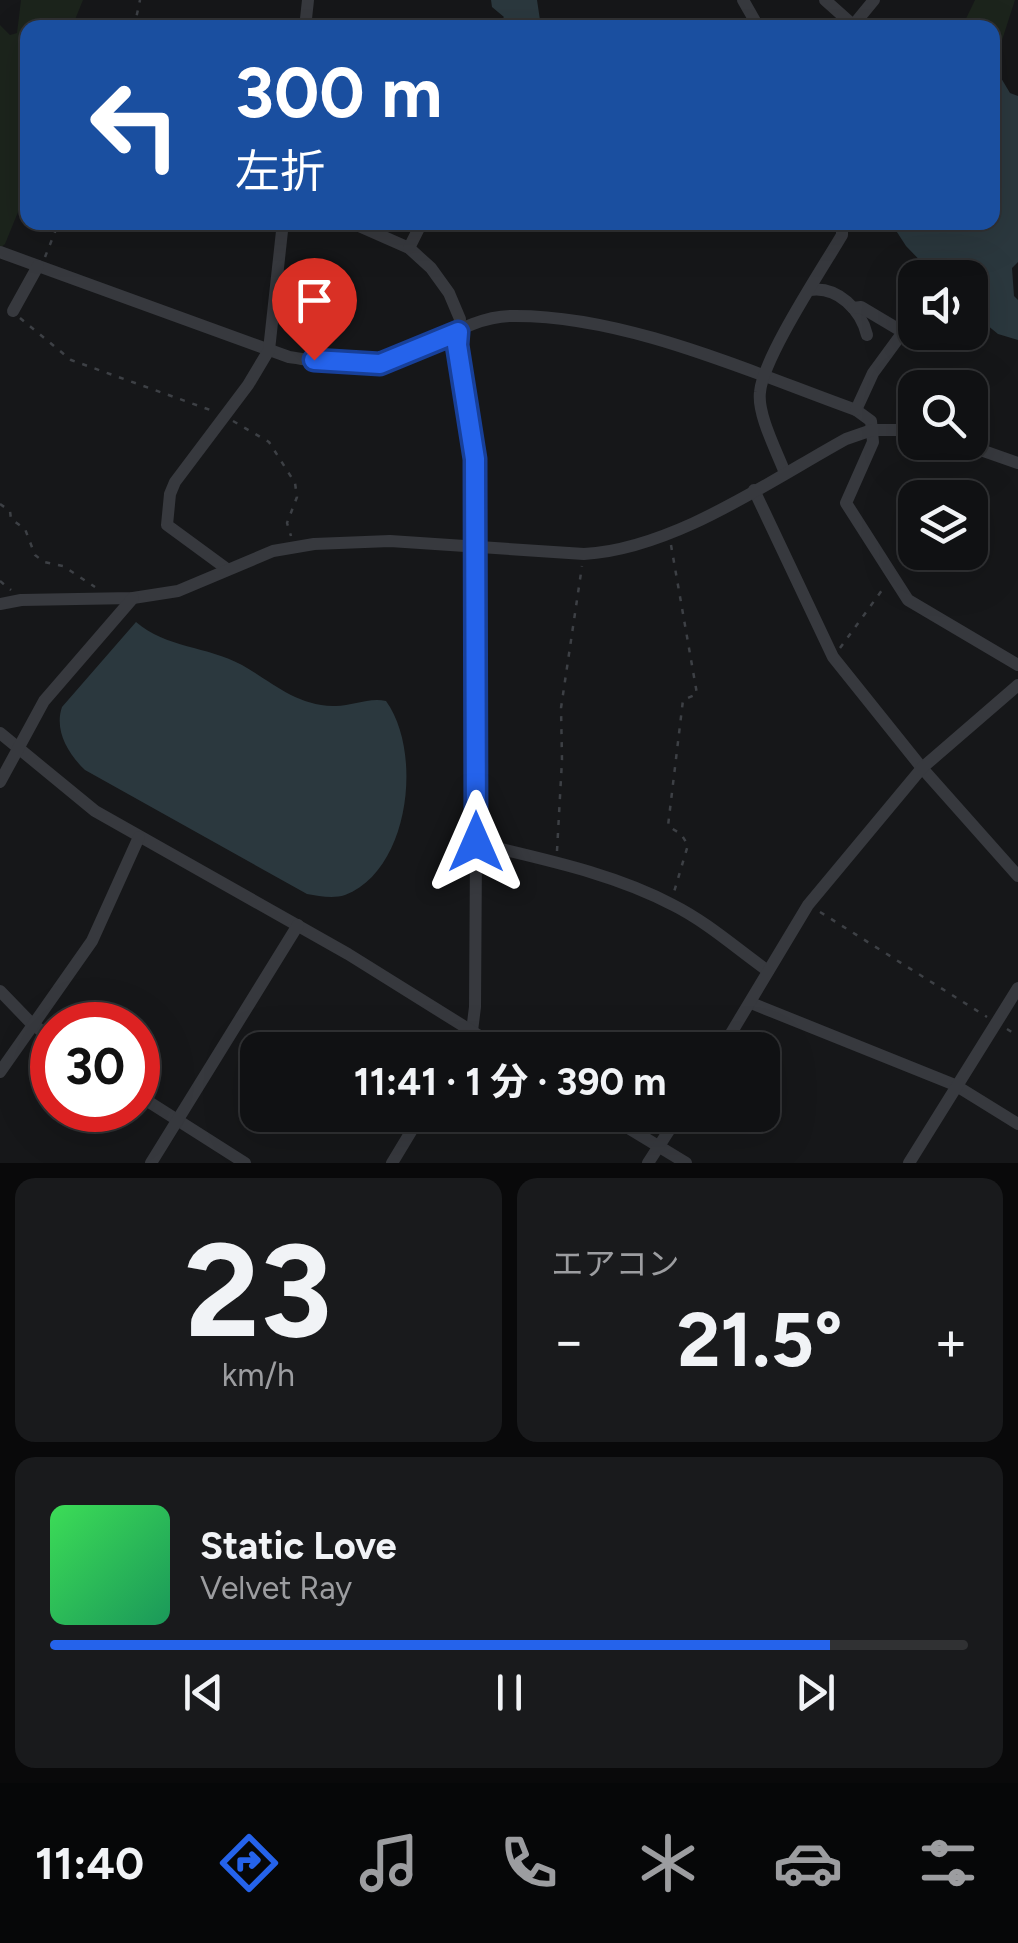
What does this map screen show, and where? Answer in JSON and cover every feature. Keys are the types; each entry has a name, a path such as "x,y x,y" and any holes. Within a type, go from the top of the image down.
{"street":[{"path":"824,0 846,20"},
{"path":"857,20 874,0"},
{"path":"228,569 166,525 170,494 269,350 282,230"},
{"path":"368,230 409,248 432,268 460,319 457,345 475,459 478,548 472,1031"},
{"path":"409,248 418,230"},
{"path":"785,473 760,405 764,377 842,230"},
{"path":"0,252 289,357 339,364 380,364 507,316 616,328 655,338 856,410 871,421 873,442 846,504 908,600 1018,666"},
{"path":"14,311 39,267"},
{"path":"810,290 827,290 854,308 866,335"},
{"path":"854,308 861,307 903,332 872,373 856,410"},
{"path":"0,604 21,600 134,598 178,591 294,546 355,541 584,554 614,552 670,535 846,439 872,430 898,430"},
{"path":"988,452 1018,463"},
{"path":"754,490 833,657 922,768 1018,876"},
{"path":"0,782 44,701 134,598"},
{"path":"732,1032 808,904 922,768 1018,685"},
{"path":"0,733 75,797 472,1031"},
{"path":"48,1002 92,941 139,836"},
{"path":"476,842 555,862 671,903 768,971"},
{"path":"151,1163 298,925"},
{"path":"909,1163 1018,988"},
{"path":"0,991 30,1022"},
{"path":"751,1003 956,1085 1018,1124"},
{"path":"0,1072 30,1027"},
{"path":"160,1110 245,1163"},
{"path":"392,1163 411,1132"},
{"path":"635,1132 686,1163"},
{"path":"648,1163 667,1132"}],"path":[{"path":"39,267 56,230"},
{"path":"43,336 71,360 225,416 270,442 295,483 297,497 287,523 294,546"},
{"path":"0,504 25,529 35,555 44,562 63,566 96,587 97,598"},
{"path":"670,535 696,694 682,700 668,826 688,844 671,903"},
{"path":"555,862 560,834 560,708 584,554"},
{"path":"833,657 893,575"},
{"path":"808,904 1018,1036"}],"shaded area":[{"path":"21,0 83,0 75,20 20,20 20,207 0,248 0,25 10,35 17,33"},
{"path":"491,0 537,0 540,20 501,20 504,17 492,7"},
{"path":"975,0 1015,0 1000,46 1000,20 965,20"},
{"path":"1000,76 1010,93 1018,96 1018,262 1012,268 1014,296 1018,300 1018,340 998,334 988,326 988,260 920,260 896,230 1000,230"},
{"path":"136,622 160,637 242,665 307,702 333,706 386,701 398,723 404,749 404,808 384,861 367,882 340,896 307,894 79,764 61,733 62,707"}],"route":[{"path":"314,360 380,364 458,332 475,459 476,842"}]}
